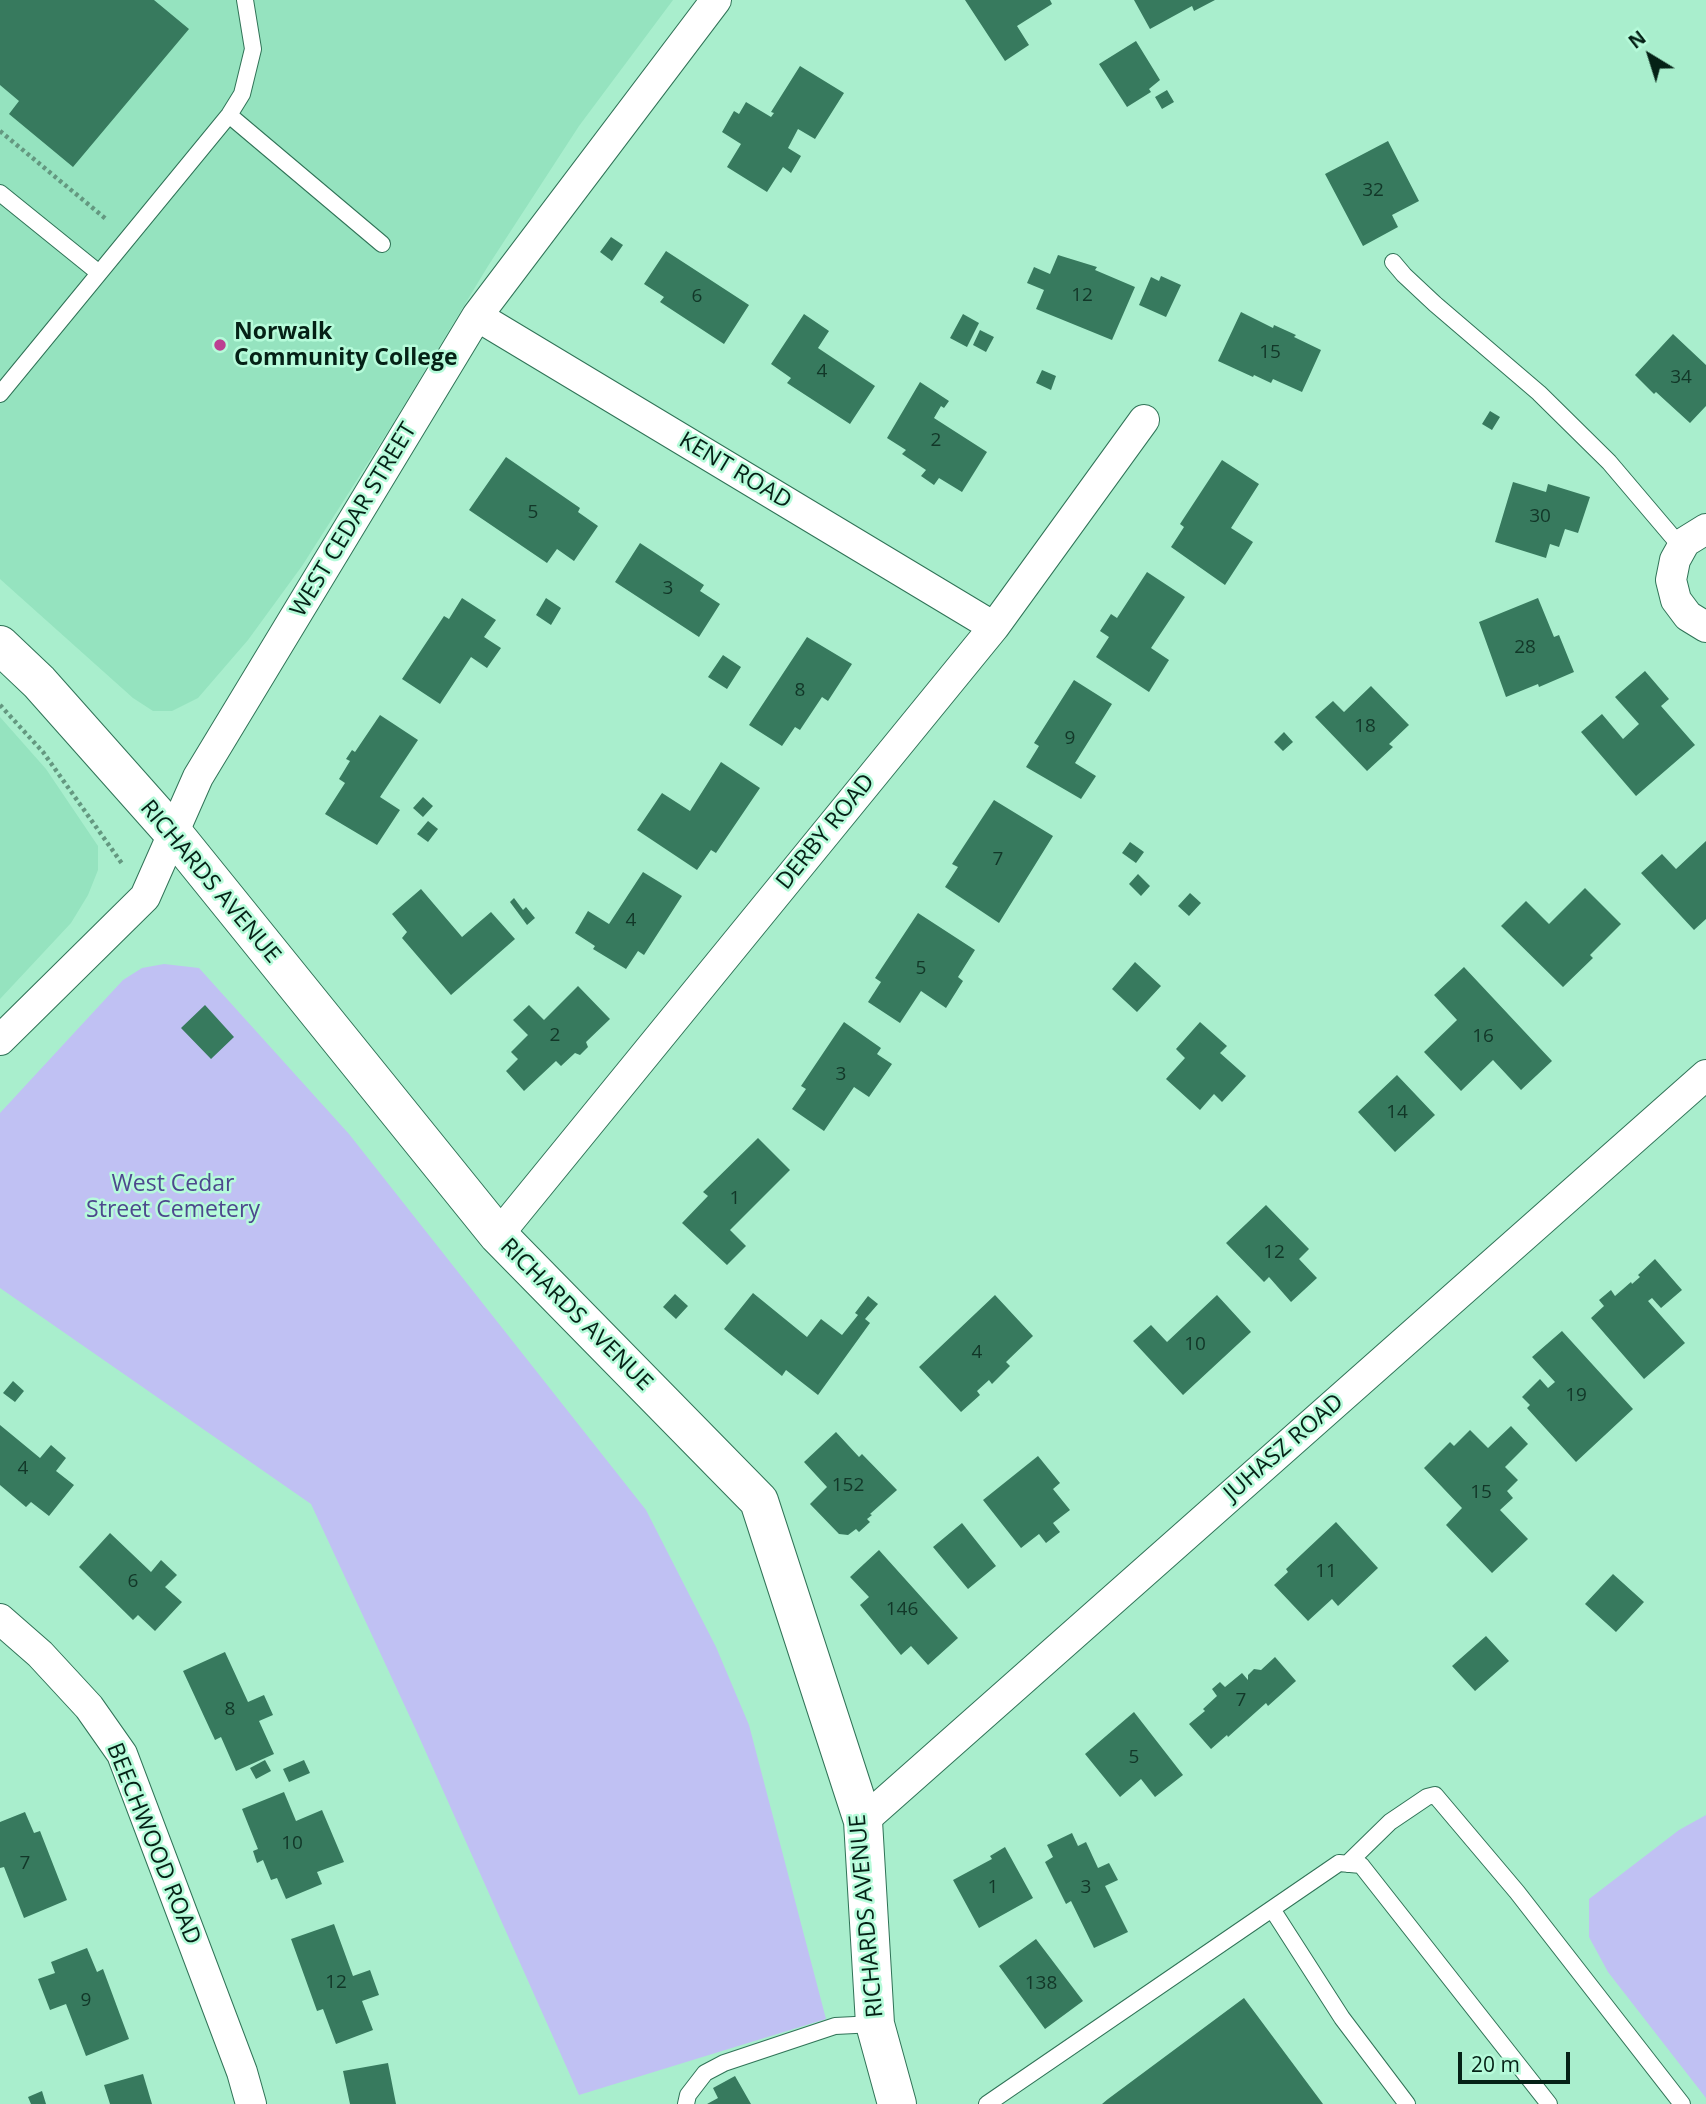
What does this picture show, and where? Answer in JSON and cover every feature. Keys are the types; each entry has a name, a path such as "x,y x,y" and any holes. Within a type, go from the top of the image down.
{"street":[{"name":"WEST CEDAR STREET","path":"0,1040 145,897 198,777 477,316 716,0"},
{"name":"KENT ROAD","path":"477,316 993,626"},
{"name":"DERBY ROAD","path":"498,1235 993,626 1144,420"},
{"path":"1706,529 1685,542 1675,560 1671,580 1676,600 1688,616 1706,627"},
{"name":"RICHARDS AVENUE","path":"0,645 39,682 174,834 498,1235 759,1501 863,1821 875,2024 897,2104"},
{"name":"JUHASZ ROAD","path":"863,1821 1706,1075"},
{"name":"BEECHWOOD ROAD","path":"0,1619 40,1654 89,1707 122,1754 242,2073 251,2104"}],"lane":[{"path":"0,394 229,115 242,94 253,49 245,0"},
{"path":"229,115 382,244"},
{"path":"0,193 99,273"},
{"path":"1393,262 1404,275 1539,393 1599,452 1682,548"},
{"path":"1347,1864 1390,1822 1427,1797 1435,1795 1517,1892 1682,2104"},
{"path":"987,2104 1339,1863 1361,1865 1549,2104"},
{"path":"1272,1909 1342,2018 1407,2104"},
{"path":"686,2104 688,2095 705,2073 724,2063 835,2026 875,2024"}],"path":[{"path":"0,131 106,219 114,209"},
{"path":"0,705 43,752 145,897"}],"shaded area":[{"name":"Norwalk Community College","path":"0,0 673,0 579,126 488,266 392,425 302,566 248,640 198,698 172,711 153,711 133,698 0,579"},
{"path":"0,717 46,769 98,846 98,870 88,895 71,923 0,999"}],"green space":[{"name":"West Cedar Street Cemetery","path":"164,964 199,968 349,1134 646,1510 716,1647 749,1725 826,2019 579,2095 416,1730 311,1504 0,1288 0,1113 123,980 142,968"},
{"path":"1706,1815 1706,2098 1608,1972 1589,1937 1589,1899 1679,1830"}],"building":[{"path":"0,0 154,0 189,29 73,167 9,114 19,101 0,85"},
{"path":"965,0 1050,0 1052,4 1017,26 1029,45 1005,61"},
{"path":"1134,0 1215,0 1194,11 1192,6 1150,29"},
{"path":"1136,41 1160,80 1149,89 1151,92 1127,107 1099,64"},
{"path":"800,66 844,93 815,139 798,129 788,148 801,156 791,173 783,167 767,192 727,167 741,144 722,132 734,111 739,114 746,102 771,117 774,113 771,112"},
{"path":"1167,90 1174,102 1162,109 1155,97"},
{"path":"1388,141 1419,201 1392,215 1398,227 1363,246 1325,174"},
{"path":"611,237 623,245 612,261 600,252"},
{"path":"666,251 749,305 724,344 660,302 664,297 644,284"},
{"path":"1058,255 1097,267 1095,270 1135,287 1112,340 1036,309 1044,290 1027,283 1034,267 1050,274"},
{"path":"1161,276 1181,285 1166,317 1139,305 1151,277 1159,281"},
{"path":"1241,312 1273,328 1274,325 1296,335 1294,337 1321,350 1302,392 1273,379 1271,383 1254,375 1253,377 1218,361"},
{"path":"804,314 829,331 818,348 875,386 850,424 787,383 791,378 771,364"},
{"path":"963,314 979,323 967,347 950,338"},
{"path":"980,330 994,337 986,352 973,345"},
{"path":"1673,334 1706,365 1706,406 1690,423 1635,375"},
{"path":"1042,370 1056,376 1051,390 1036,383"},
{"path":"920,382 949,401 944,408 941,406 934,418 987,452 962,492 939,478 934,485 921,476 926,470 902,454 906,450 887,438"},
{"path":"1490,411 1500,417 1492,430 1482,424"},
{"path":"506,457 580,508 578,512 598,526 574,561 557,549 547,563 469,510"},
{"path":"1222,460 1259,484 1231,528 1253,542 1225,585 1171,547 1184,527 1180,524"},
{"path":"1513,482 1546,492 1548,484 1590,497 1578,533 1565,529 1559,547 1550,544 1546,558 1495,542"},
{"path":"640,543 704,585 700,591 720,604 699,637 615,582"},
{"path":"1147,572 1185,597 1151,648 1169,660 1149,692 1096,657 1109,637 1100,631 1111,614 1117,618"},
{"path":"462,598 496,620 484,637 501,648 487,668 471,657 440,704 402,679 444,616 449,619"},
{"path":"546,598 561,608 551,625 536,615"},
{"path":"1538,598 1554,637 1559,635 1574,672 1506,697 1479,622"},
{"path":"807,637 852,664 828,701 822,697 800,730 795,727 782,746 749,725"},
{"path":"723,655 741,667 727,689 708,677"},
{"path":"1645,671 1669,699 1661,706 1695,745 1636,796 1581,732 1602,714 1623,739 1639,724 1615,697"},
{"path":"1074,680 1112,704 1075,763 1096,776 1081,799 1026,767 1039,746 1034,743"},
{"path":"1371,686 1409,725 1389,744 1393,747 1367,771 1315,717 1333,701 1344,712"},
{"path":"380,715 418,740 380,797 400,810 377,845 325,814 345,783 339,779 350,761 346,759 352,750 355,752"},
{"path":"1284,732 1293,742 1283,751 1274,742"},
{"path":"721,762 760,788 716,853 711,850 697,870 637,830 662,793 690,811"},
{"path":"423,797 433,806 423,817 413,808"},
{"path":"994,800 1053,836 999,923 945,887 958,867 952,864"},
{"path":"428,821 438,829 428,842 417,834"},
{"path":"1706,841 1706,919 1694,930 1641,873 1662,854 1676,869"},
{"path":"1130,842 1144,852 1136,863 1122,853"},
{"path":"643,872 682,896 644,955 638,951 626,969 593,949 595,946 575,933 588,911 609,924"},
{"path":"1138,874 1150,886 1141,896 1129,884"},
{"path":"1585,888 1621,924 1590,955 1593,958 1563,987 1501,926 1526,901 1549,924"},
{"path":"421,889 462,937 491,912 515,939 451,995 402,938 407,932 392,914"},
{"path":"1190,893 1201,903 1189,916 1178,906"},
{"path":"514,898 523,910 526,907 535,918 527,925 510,902"},
{"path":"918,913 975,950 958,977 963,981 946,1008 921,991 900,1023 868,1002 881,982 875,978"},
{"path":"1135,962 1161,986 1137,1012 1112,989"},
{"path":"1464,967 1552,1061 1521,1090 1493,1060 1461,1091 1424,1052 1457,1020 1434,995"},
{"path":"578,986 610,1019 586,1042 588,1047 580,1055 575,1053 561,1066 556,1061 524,1091 506,1071 518,1059 511,1052 528,1035 513,1020 529,1005 544,1020"},
{"path":"205,1005 234,1037 211,1059 181,1028"},
{"path":"844,1022 881,1048 877,1054 892,1064 869,1097 854,1087 824,1131 792,1109 806,1089 801,1086"},
{"path":"1200,1022 1227,1046 1220,1053 1246,1076 1222,1102 1214,1094 1200,1110 1166,1079 1185,1058 1176,1049"},
{"path":"1397,1075 1435,1115 1395,1152 1358,1112"},
{"path":"758,1138 790,1170 730,1230 746,1246 727,1265 682,1223 708,1196 703,1192"},
{"path":"1266,1205 1309,1249 1299,1259 1317,1278 1291,1302 1269,1277 1264,1282 1226,1243"},
{"path":"1655,1259 1682,1290 1661,1308 1652,1298 1648,1301 1685,1343 1644,1379 1591,1318 1604,1306 1599,1300 1611,1290 1615,1296 1631,1282 1632,1284"},
{"path":"753,1293 807,1337 821,1319 842,1335 858,1315 855,1313 868,1296 878,1304 865,1319 870,1323 818,1395 786,1370 782,1376 724,1329"},
{"path":"675,1294 688,1306 676,1319 663,1307"},
{"path":"995,1295 1033,1336 1006,1362 1010,1366 992,1384 989,1380 977,1391 980,1395 961,1412 919,1367"},
{"path":"1217,1295 1251,1332 1183,1395 1133,1341 1151,1325 1167,1342"},
{"path":"1562,1331 1633,1409 1576,1462 1527,1408 1530,1405 1522,1397 1540,1379 1548,1388 1555,1382 1532,1357"},
{"path":"13,1381 24,1391 15,1402 3,1393"},
{"path":"0,1425 40,1458 51,1445 66,1458 56,1471 74,1485 49,1516 31,1502 26,1507 0,1485"},
{"path":"1511,1426 1528,1444 1505,1467 1518,1480 1507,1491 1513,1498 1500,1510 1528,1539 1492,1573 1446,1525 1462,1508 1424,1468 1450,1442 1454,1446 1470,1430 1488,1448"},
{"path":"836,1432 859,1457 862,1454 897,1490 870,1514 872,1515 867,1519 870,1522 859,1532 856,1529 848,1535 839,1534 810,1504 827,1487 804,1462"},
{"path":"1038,1456 1060,1483 1053,1489 1070,1510 1053,1523 1060,1532 1046,1543 1039,1534 1021,1548 983,1500"},
{"path":"1336,1522 1378,1568 1338,1606 1332,1599 1308,1621 1274,1585 1288,1572 1286,1569"},
{"path":"962,1523 996,1566 968,1589 933,1547"},
{"path":"110,1533 151,1572 161,1560 177,1575 165,1587 182,1602 155,1631 138,1615 133,1620 79,1567"},
{"path":"879,1550 958,1638 928,1665 911,1646 901,1655 860,1605 869,1597 850,1577"},
{"path":"1613,1574 1644,1602 1616,1632 1585,1604"},
{"path":"1486,1636 1509,1661 1475,1691 1452,1666"},
{"path":"225,1652 248,1702 264,1695 273,1715 259,1721 274,1754 236,1771 221,1737 215,1740 183,1671"},
{"path":"1275,1657 1296,1681 1211,1749 1189,1724 1205,1711 1203,1709 1217,1696 1212,1689 1220,1682 1225,1687 1242,1673 1248,1680 1248,1675 1254,1669 1261,1670"},
{"path":"1134,1712 1183,1775 1155,1797 1141,1779 1120,1797 1085,1754"},
{"path":"265,1760 271,1771 256,1779 250,1768"},
{"path":"304,1760 310,1773 289,1782 283,1769"},
{"path":"284,1792 296,1821 322,1810 344,1862 317,1872 322,1884 286,1899 277,1878 271,1880 263,1860 257,1863 253,1851 258,1849 242,1809"},
{"path":"25,1812 34,1833 40,1831 67,1900 24,1918 4,1867 0,1868 0,1822"},
{"path":"1072,1833 1078,1846 1086,1842 1098,1868 1109,1863 1118,1880 1105,1886 1128,1932 1094,1948 1071,1901 1066,1904 1045,1862 1053,1857 1047,1845"},
{"path":"1005,1847 1033,1898 979,1928 953,1880 992,1859 990,1856"},
{"path":"334,1924 353,1976 370,1970 379,1995 362,2001 373,2030 336,2044 323,2009 317,2011 291,1939"},
{"path":"1036,1939 1083,2001 1045,2029 999,1966"},
{"path":"87,1948 97,1972 103,1969 129,2039 86,2056 66,2004 50,2010 38,1979 55,1973 51,1962"},
{"path":"1244,1998 1323,2104 1102,2104 1108,2099"},
{"path":"388,2063 396,2104 350,2104 343,2071"},
{"path":"143,2074 152,2104 110,2104 104,2085"},
{"path":"735,2076 751,2104 707,2104 718,2098 713,2088"},
{"path":"42,2091 46,2104 31,2104 28,2097"}],"place":[{"name":"Norwalk Community College","path":"220,345"}]}
